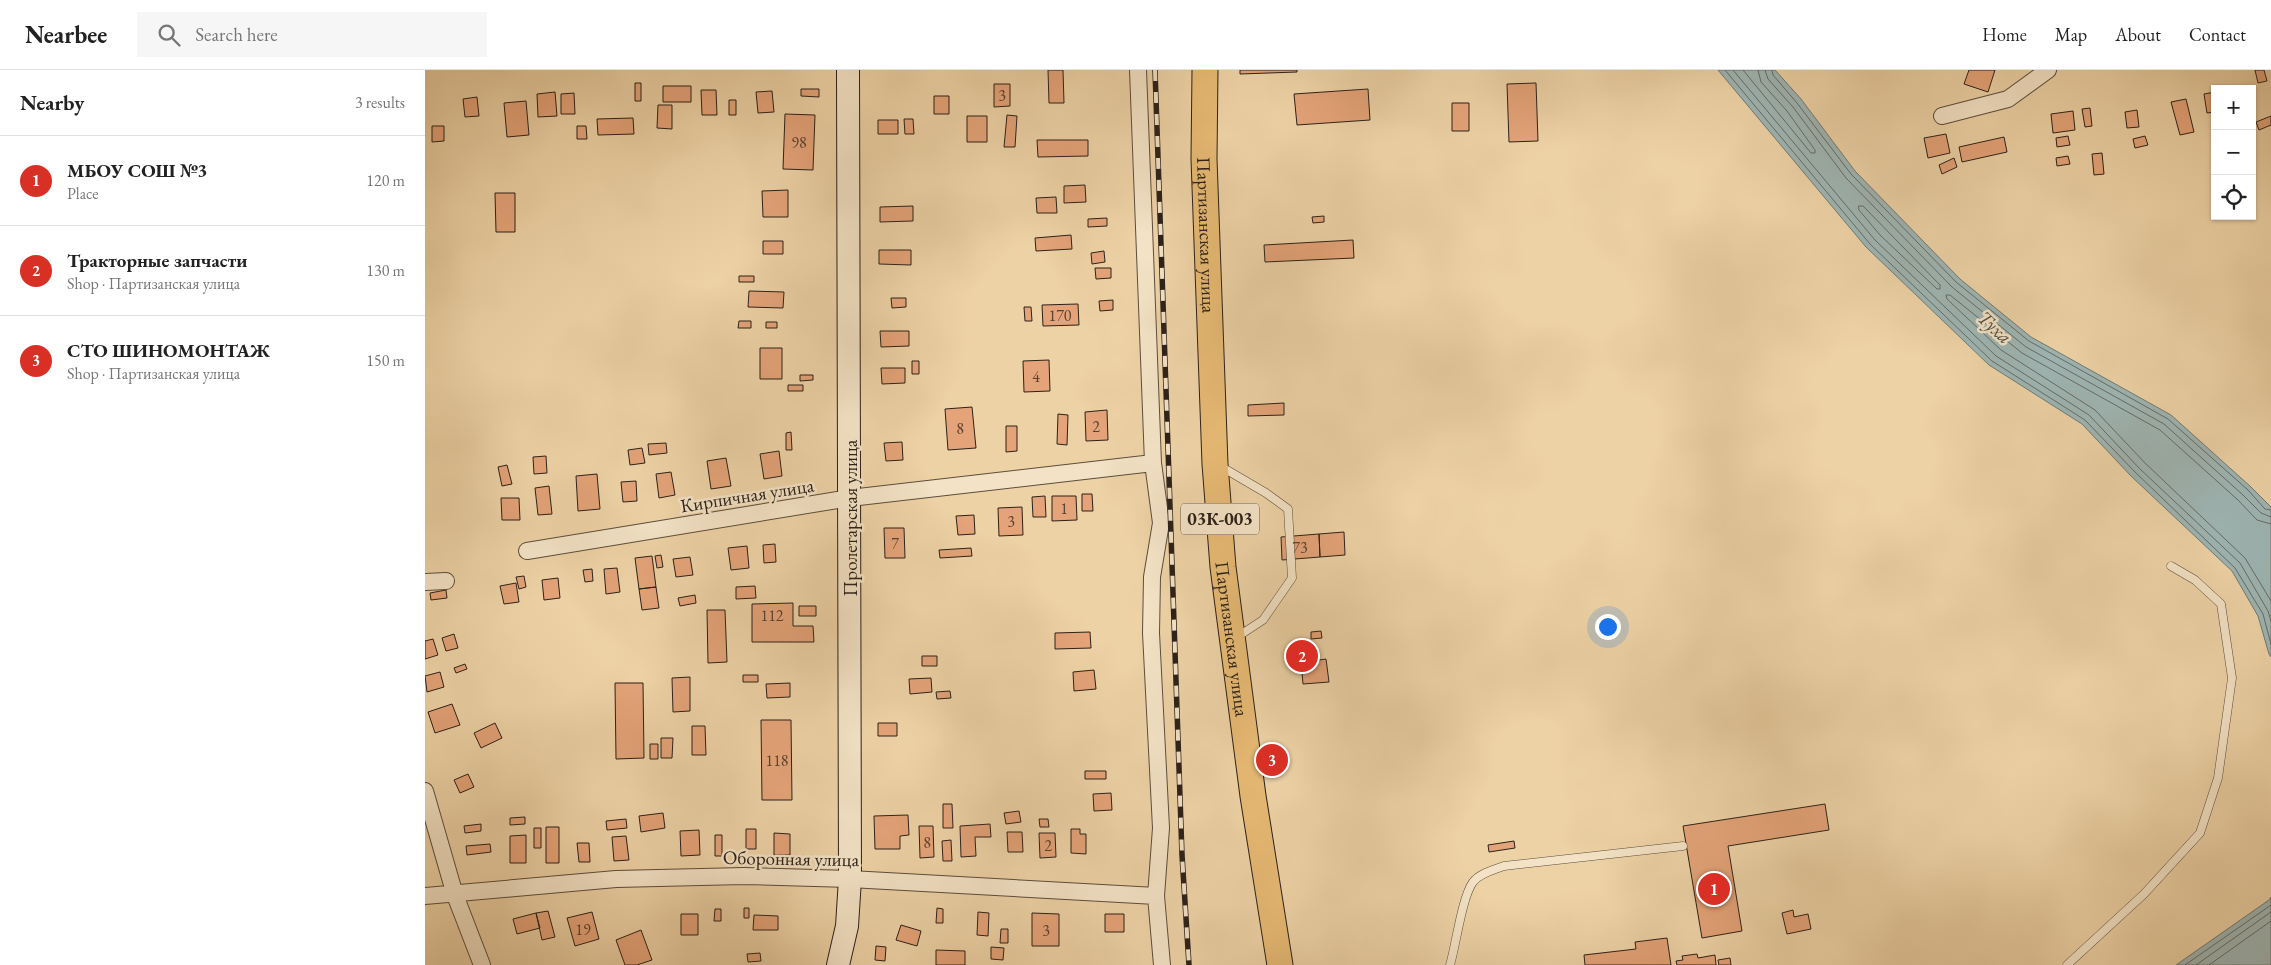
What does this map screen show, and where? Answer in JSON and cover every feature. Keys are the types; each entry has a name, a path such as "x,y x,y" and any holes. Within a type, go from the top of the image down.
{"main road":[{"name":"Партизанская улица","path":"1205,70 1204,159 1215,464 1231,640 1280,965"}],"street":[{"name":"Пролетарская улица","path":"838,965 847,926 850,879 848,70"},
{"path":"1138,70 1153,463 1161,523 1153,577 1151,633 1161,828 1156,896 1162,965"},
{"path":"1942,116 2008,99 2048,70"},
{"name":"Кирпичная улица","path":"527,551 850,498 1153,463"},
{"path":"425,582 446,581"},
{"path":"425,791 455,895 482,965"},
{"name":"Оборонная улица","path":"425,896 455,895 616,879 744,876 850,879 1156,896"}],"lane":[{"path":"1215,464 1266,493 1288,509 1292,578 1263,620 1231,640"},
{"path":"2067,965 2144,894 2200,833 2218,778 2232,678 2221,604 2195,580 2171,566"},
{"path":"1450,965 1466,900 1473,882 1483,874 1504,866 1683,846"}],"water":[{"name":"Туха","path":"1718,70 1775,70 1801,99 1855,171 1960,279 2031,337 2171,415 2271,507 2271,657 2258,616 2232,571 2131,476 2082,424 1989,365 1866,247"},
{"path":"2271,897 2271,965 2176,965 2269,900"}],"building":[{"path":"1048,70 1063,70 1064,103 1049,103"},
{"path":"1240,70 1297,70 1297,72 1240,74"},
{"path":"1969,70 1995,70 1988,92 1964,84"},
{"path":"2255,70 2264,70 2267,81 2258,83"},
{"path":"635,83 641,83 641,101 635,101"},
{"path":"1536,83 1538,141 1509,142 1507,84"},
{"path":"994,84 1010,84 1010,106 994,107"},
{"path":"663,86 691,86 691,102 663,102"},
{"path":"801,89 819,89 819,97 801,96"},
{"path":"1368,89 1370,120 1297,125 1294,94"},
{"path":"701,90 716,90 717,115 702,115"},
{"path":"772,91 774,112 758,113 756,92"},
{"path":"555,92 557,116 538,117 537,94"},
{"path":"574,93 575,114 561,114 561,94"},
{"path":"2211,93 2211,112 2207,113 2204,94"},
{"path":"934,96 949,96 949,114 934,114"},
{"path":"477,97 479,116 465,117 463,99"},
{"path":"2186,99 2194,132 2180,135 2171,102"},
{"path":"729,100 736,100 736,115 729,115"},
{"path":"526,101 529,135 507,137 504,103"},
{"path":"1452,103 1469,103 1469,131 1452,131"},
{"path":"658,105 672,105 672,129 657,128"},
{"path":"2090,108 2092,126 2085,127 2082,109"},
{"path":"2137,110 2139,127 2127,128 2125,112"},
{"path":"2073,111 2075,130 2053,133 2051,114"},
{"path":"785,114 815,115 813,170 783,169"},
{"path":"1007,115 1017,116 1015,147 1004,147"},
{"path":"967,116 987,116 987,142 967,142"},
{"path":"2271,116 2271,125 2259,130 2256,122"},
{"path":"633,118 634,134 598,135 597,119"},
{"path":"904,119 913,119 914,134 905,134"},
{"path":"878,120 898,120 898,134 878,134"},
{"path":"432,126 444,126 444,141 432,142"},
{"path":"577,126 586,126 587,139 577,139"},
{"path":"1946,134 1950,153 1928,158 1924,138"},
{"path":"2068,136 2070,145 2057,147 2056,138"},
{"path":"2145,136 2148,145 2135,148 2133,139"},
{"path":"2004,137 2007,152 1962,162 1959,147"},
{"path":"1037,140 1088,140 1088,156 1038,157"},
{"path":"2102,153 2104,174 2094,175 2092,154"},
{"path":"2068,156 2070,164 2057,166 2056,158"},
{"path":"1954,158 1957,167 1942,174 1939,165"},
{"path":"1085,185 1086,202 1064,203 1064,186"},
{"path":"788,190 788,217 763,217 762,191"},
{"path":"495,193 515,193 515,232 496,232"},
{"path":"1056,197 1057,213 1037,213 1036,198"},
{"path":"913,206 913,221 880,222 880,207"},
{"path":"1324,216 1324,222 1313,223 1312,217"},
{"path":"1107,218 1107,226 1088,227 1088,219"},
{"path":"1071,235 1072,249 1036,251 1035,238"},
{"path":"1353,240 1354,258 1265,262 1264,245"},
{"path":"763,241 783,241 783,254 763,254"},
{"path":"879,250 911,250 911,265 879,264"},
{"path":"1104,251 1105,262 1092,264 1091,253"},
{"path":"1095,268 1111,268 1111,278 1096,279"},
{"path":"739,276 754,276 754,282 739,282"},
{"path":"749,291 784,292 783,308 748,307"},
{"path":"891,298 906,298 906,307 892,308"},
{"path":"1113,300 1113,310 1100,311 1099,301"},
{"path":"1078,304 1079,325 1043,326 1042,305"},
{"path":"1024,307 1031,307 1032,321 1025,321"},
{"path":"739,321 751,321 751,328 738,328"},
{"path":"766,322 777,322 777,328 766,328"},
{"path":"880,331 909,331 909,346 881,347"},
{"path":"760,348 782,348 782,379 760,379"},
{"path":"1049,360 1050,391 1024,392 1023,361"},
{"path":"912,361 919,361 919,374 912,374"},
{"path":"881,368 905,368 905,383 882,384"},
{"path":"800,375 813,375 813,380 800,381"},
{"path":"788,385 803,385 803,391 788,391"},
{"path":"1284,403 1284,415 1248,416 1248,405"},
{"path":"972,407 976,448 948,450 945,409"},
{"path":"1107,410 1108,440 1086,441 1085,412"},
{"path":"1058,414 1068,415 1067,445 1057,444"},
{"path":"1006,426 1017,426 1017,451 1006,452"},
{"path":"791,432 792,450 786,450 786,433"},
{"path":"902,442 903,460 886,461 884,443"},
{"path":"666,443 667,453 649,455 648,444"},
{"path":"642,448 645,463 630,465 628,450"},
{"path":"779,451 782,476 764,479 760,454"},
{"path":"546,456 547,473 534,474 533,457"},
{"path":"726,458 731,486 711,489 707,461"},
{"path":"507,465 512,484 502,486 498,467"},
{"path":"671,472 675,495 659,498 656,474"},
{"path":"597,474 600,509 578,511 576,476"},
{"path":"636,481 637,501 623,502 621,482"},
{"path":"549,486 552,514 538,515 535,488"},
{"path":"1082,494 1092,494 1093,511 1082,511"},
{"path":"1045,496 1046,517 1033,517 1032,497"},
{"path":"1052,496 1076,496 1077,520 1052,521"},
{"path":"501,498 519,498 520,520 502,520"},
{"path":"1022,507 1023,535 999,536 998,508"},
{"path":"974,515 975,534 958,535 956,516"},
{"path":"884,528 904,528 905,558 885,558"},
{"path":"1344,532 1345,555 1320,557 1319,534"},
{"path":"1319,534 1320,557 1282,560 1281,537"},
{"path":"775,544 776,562 764,563 763,545"},
{"path":"747,546 749,568 731,570 728,548"},
{"path":"971,548 972,556 940,558 939,550"},
{"path":"661,555 663,567 657,568 655,556"},
{"path":"652,556 656,587 639,589 635,558"},
{"path":"690,557 693,575 676,577 673,559"},
{"path":"617,568 620,592 606,594 604,569"},
{"path":"592,569 593,581 585,582 583,570"},
{"path":"524,576 526,587 519,589 516,577"},
{"path":"558,578 560,598 544,600 542,580"},
{"path":"516,583 519,602 504,604 500,586"},
{"path":"755,586 756,598 736,599 736,587"},
{"path":"656,587 659,608 642,610 639,589"},
{"path":"446,590 447,598 431,600 430,593"},
{"path":"695,595 696,603 680,606 678,598"},
{"path":"793,603 793,626 813,626 814,642 752,642 752,604"},
{"path":"799,606 816,606 816,616 799,616"},
{"path":"707,610 725,610 727,662 708,663"},
{"path":"1321,631 1322,638 1311,639 1311,632"},
{"path":"1090,632 1091,648 1055,649 1055,633"},
{"path":"454,634 458,648 446,651 442,638"},
{"path":"433,639 438,655 425,659 425,641"},
{"path":"1311,649 1312,661 1326,659 1329,682 1303,684 1301,663 1295,664 1294,650"},
{"path":"922,656 937,656 937,666 922,666"},
{"path":"465,664 467,669 456,673 454,668"},
{"path":"1094,670 1096,689 1074,691 1073,672"},
{"path":"440,672 444,687 427,692 425,676"},
{"path":"743,675 758,675 758,682 743,682"},
{"path":"690,677 690,711 673,712 672,678"},
{"path":"931,678 932,692 910,694 909,679"},
{"path":"615,683 643,683 644,758 616,759"},
{"path":"790,683 790,697 767,698 766,684"},
{"path":"950,691 951,698 937,699 936,692"},
{"path":"452,704 460,725 435,733 428,712"},
{"path":"761,720 791,720 792,800 762,800"},
{"path":"495,723 502,738 481,748 474,733"},
{"path":"878,723 897,723 897,736 878,736"},
{"path":"692,726 705,726 706,755 692,755"},
{"path":"661,738 673,738 672,758 661,758"},
{"path":"650,744 658,744 658,759 650,759"},
{"path":"1085,771 1106,771 1106,779 1085,779"},
{"path":"468,774 474,787 460,793 454,780"},
{"path":"1111,793 1112,810 1094,811 1093,794"},
{"path":"943,804 952,804 953,828 943,828"},
{"path":"1825,804 1829,830 1728,846 1742,931 1702,938 1683,826"},
{"path":"1019,811 1021,822 1006,824 1004,813"},
{"path":"663,813 665,828 641,832 639,816"},
{"path":"908,815 909,835 900,836 900,849 875,849 874,816"},
{"path":"525,817 525,824 510,825 510,818"},
{"path":"626,819 627,828 607,830 606,821"},
{"path":"1039,819 1048,819 1049,827 1040,827"},
{"path":"481,824 481,831 465,833 464,826"},
{"path":"990,824 991,837 975,837 976,856 961,857 960,826"},
{"path":"919,826 933,826 934,857 920,858"},
{"path":"546,827 559,827 559,863 546,863"},
{"path":"534,828 541,828 541,848 534,848"},
{"path":"746,829 756,829 756,849 746,849"},
{"path":"1071,829 1080,829 1080,834 1086,834 1086,854 1071,853"},
{"path":"699,830 700,855 681,856 680,831"},
{"path":"1007,832 1022,832 1023,852 1008,852"},
{"path":"774,833 790,834 790,855 774,855"},
{"path":"1039,833 1055,833 1056,857 1040,858"},
{"path":"526,835 526,863 510,863 510,836"},
{"path":"715,835 722,835 722,856 715,856"},
{"path":"626,836 629,860 614,861 612,837"},
{"path":"951,840 952,861 943,861 942,841"},
{"path":"1514,841 1515,848 1489,852 1488,845"},
{"path":"577,843 589,843 590,862 579,862"},
{"path":"490,844 491,852 467,855 466,846"},
{"path":"744,908 749,908 749,918 744,918"},
{"path":"937,908 943,909 943,923 936,923"},
{"path":"715,909 721,909 721,921 714,921"},
{"path":"1793,910 1794,917 1808,914 1811,929 1787,934 1782,913"},
{"path":"548,911 555,937 542,940 536,913"},
{"path":"592,912 599,939 575,946 567,918"},
{"path":"978,912 989,913 988,936 977,935"},
{"path":"536,913 540,928 517,934 513,919"},
{"path":"1032,913 1059,914 1059,946 1032,946"},
{"path":"681,914 698,914 698,935 681,935"},
{"path":"1105,914 1124,914 1124,932 1105,932"},
{"path":"754,915 778,916 778,930 753,930"},
{"path":"901,925 921,931 917,946 896,940"},
{"path":"1001,929 1008,929 1008,943 1000,943"},
{"path":"641,930 652,960 637,965 625,965 616,940"},
{"path":"1667,938 1671,965 1585,965 1584,955 1636,949 1635,942"},
{"path":"876,946 886,947 885,961 875,960"},
{"path":"991,947 1004,948 1003,960 991,959"},
{"path":"936,950 965,951 965,965 936,965"},
{"path":"760,953 761,961 748,962 747,954"},
{"path":"1697,954 1698,958 1715,955 1716,965 1677,965 1676,961 1683,960 1682,956"},
{"path":"1730,958 1731,965 1719,965 1718,960"}],"railway":[{"path":"1155,70 1182,855 1189,965"}],"place":[{"name":"Тракторные запчасти","path":"1302,656"},
{"name":"СТО ШИНОМОНТАЖ","path":"1272,760"},
{"name":"МБОУ СОШ №3","path":"1714,889"}]}
